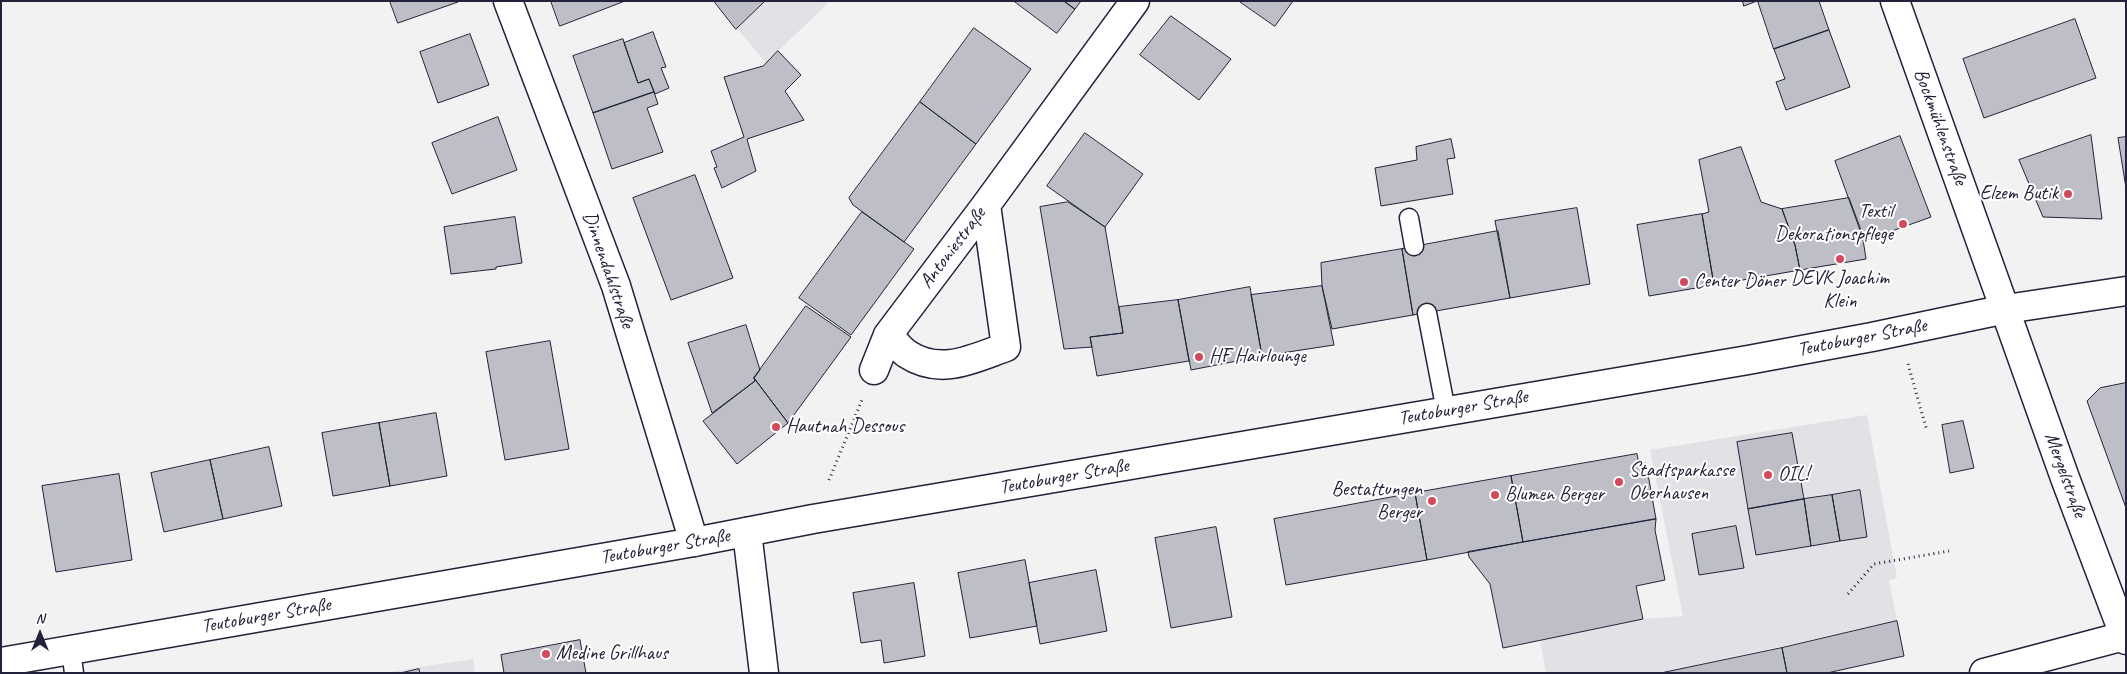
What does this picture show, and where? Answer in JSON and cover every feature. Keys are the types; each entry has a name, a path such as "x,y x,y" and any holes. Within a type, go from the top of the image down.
{"street":[{"name":"Dinnendahlstraße","path":"508,1 616,286 694,542"},
{"name":"Antoniestraße","path":"874,370 888,335 1135,1"},
{"name":"Bockmühlenstraße","path":"1895,1 2006,310"},
{"path":"888,335 906,353 930,364 950,365 1006,346 986,205"},
{"name":"Teutoburger Straße","path":"1,662 73,661 813,518 1030,483 1748,360 2006,310 2126,290"},
{"name":"Mergelstraße","path":"2006,310 2125,638"},
{"path":"746,532 764,673"},
{"path":"1984,673 2125,638"}],"lane":[{"path":"1409,218 1414,246"},
{"path":"1427,313 1446,411"}],"path":[{"path":"1899,332 1927,430"},
{"path":"813,518 874,370"},
{"path":"1848,594 1874,564 1949,551"}],"shaded area":[{"path":"714,1 830,1 766,63"},
{"name":"OIL!","path":"1867,415 1897,578 1889,580 1897,621 1660,673 1546,673 1540,640 1643,619 1683,616 1650,450"},
{"path":"473,659 475,673 385,673 420,667"}],"building":[{"path":"390,1 457,1 458,2 398,23"},
{"path":"551,1 625,1 560,26"},
{"path":"714,1 765,1 736,29"},
{"path":"1014,1 1064,1 1075,9 1057,33"},
{"path":"1064,1 1081,1 1075,9"},
{"path":"1239,1 1293,1 1275,26"},
{"path":"1743,1 1757,1 1744,6"},
{"path":"1758,1 1819,1 1829,30 1774,49"},
{"path":"1171,16 1231,59 1199,100 1140,55"},
{"path":"2075,19 2096,78 1984,118 1963,59"},
{"path":"974,28 1031,69 976,144 920,102"},
{"path":"1829,30 1850,87 1786,110 1776,82 1785,79 1774,49"},
{"path":"653,32 666,67 661,68 669,88 655,94 649,79 638,83 624,43"},
{"path":"470,34 489,85 438,103 420,52"},
{"path":"623,39 638,83 649,79 654,92 593,113 573,56"},
{"path":"778,51 801,75 785,91 804,120 747,139 756,171 722,188 714,168 717,167 711,151 744,137 724,77 763,66"},
{"path":"654,92 658,104 647,108 663,152 612,169 593,113"},
{"path":"920,102 976,144 904,242 853,205 849,198"},
{"path":"498,117 517,170 452,194 432,143"},
{"path":"1085,133 1143,174 1105,227 1047,186"},
{"path":"2091,135 2102,219 2043,217 2019,160"},
{"path":"1900,136 1931,217 1864,241 1835,161"},
{"path":"2126,137 2126,188 2118,138"},
{"path":"1451,139 1455,158 1447,159 1453,194 1381,206 1375,168 1417,160 1416,147"},
{"path":"1741,147 1761,202 1782,209 1795,245 1800,270 1714,285 1702,214 1709,212 1699,160"},
{"path":"695,175 733,278 671,300 633,198"},
{"path":"1849,198 1862,233 1866,259 1800,270 1795,245 1782,209"},
{"path":"1068,202 1105,227 1123,333 1090,337 1092,347 1064,349 1040,207"},
{"path":"1577,208 1590,284 1510,298 1495,221"},
{"path":"862,212 914,249 851,335 799,298"},
{"path":"1702,214 1714,285 1649,296 1637,225"},
{"path":"515,217 522,263 496,267 496,269 451,274 444,227"},
{"path":"1498,231 1510,298 1413,315 1402,249"},
{"path":"1402,249 1413,315 1332,329 1322,286 1321,263"},
{"path":"1322,286 1334,345 1262,356 1251,295"},
{"path":"1250,287 1262,356 1191,370 1178,300"},
{"path":"1178,300 1189,361 1097,376 1090,337 1123,333 1119,307"},
{"path":"806,306 851,337 788,423 754,378"},
{"path":"746,325 760,370 754,378 755,381 712,413 688,343"},
{"path":"550,341 569,449 505,460 486,352"},
{"path":"754,378 788,423 737,464 703,421 755,381"},
{"path":"2126,383 2126,508 2087,401 2100,388"},
{"path":"436,413 447,476 390,486 379,423"},
{"path":"1963,421 1974,468 1950,473 1942,425"},
{"path":"379,423 390,486 333,496 322,433"},
{"path":"1792,433 1804,499 1748,509 1737,442"},
{"path":"269,447 282,506 223,519 210,460"},
{"path":"1637,454 1639,464 1646,463 1656,519 1523,542 1511,476"},
{"path":"210,460 223,519 164,532 151,473"},
{"path":"119,474 132,560 56,572 42,486"},
{"path":"1511,476 1523,542 1427,560 1415,493"},
{"path":"1860,490 1867,537 1840,541 1832,495"},
{"path":"1415,493 1427,560 1286,585 1274,519"},
{"path":"1832,495 1840,541 1811,546 1804,499"},
{"path":"1804,499 1811,546 1756,555 1748,509"},
{"path":"1656,519 1655,530 1665,580 1636,586 1643,619 1503,648 1490,584 1469,557 1468,552"},
{"path":"1736,526 1744,568 1699,575 1692,534"},
{"path":"1216,527 1232,617 1171,628 1155,538"},
{"path":"1025,560 1037,626 970,638 958,573"},
{"path":"1096,570 1107,631 1040,644 1029,583"},
{"path":"914,583 925,656 884,663 881,640 861,643 853,593"},
{"path":"1897,621 1904,656 1827,673 1787,673 1782,648"},
{"path":"580,640 586,673 504,673 501,655"},
{"path":"1782,648 1787,673 1661,673"},
{"path":"419,669 420,673 401,673"}],"place":[{"name":"Elzem Butik","path":"2068,194"},
{"name":"Textil Dekorationspflege","path":"1903,224"},
{"name":"DEVK Joachim Klein","path":"1840,259"},
{"name":"Center Döner","path":"1684,282"},
{"name":"HF Hairlounge","path":"1199,357"},
{"name":"Hautnah Dessous","path":"776,427"},
{"name":"OIL!","path":"1768,475"},
{"name":"Stadtsparkasse Oberhausen","path":"1619,482"},
{"name":"Blumen Berger","path":"1495,495"},
{"name":"Bestattungen Berger","path":"1432,501"},
{"name":"Medine Grillhaus","path":"546,654"}]}
